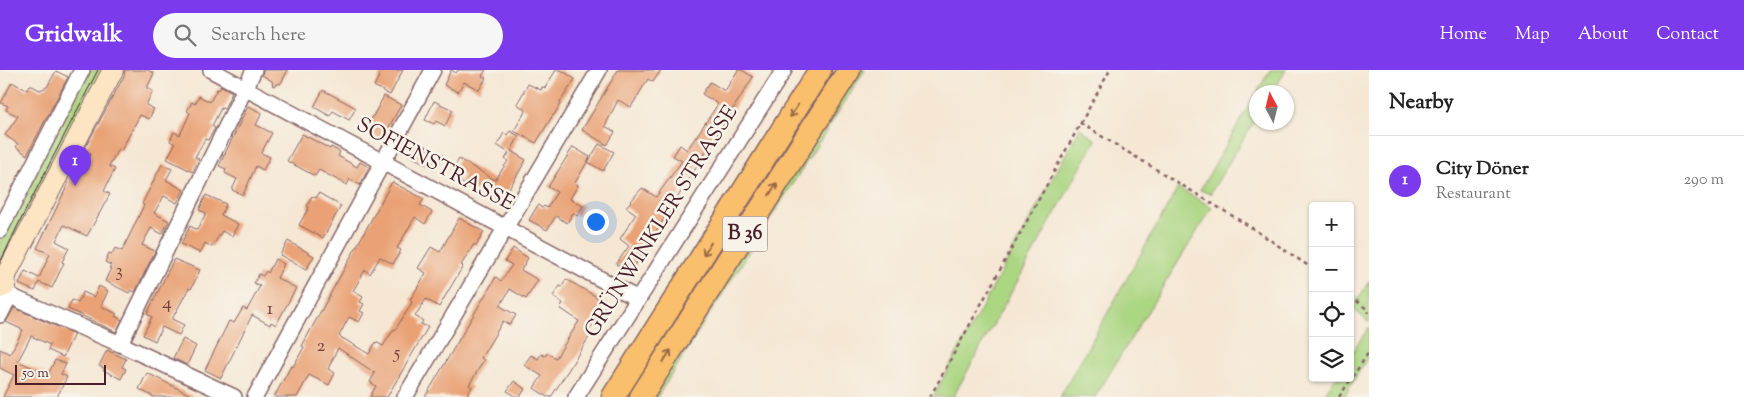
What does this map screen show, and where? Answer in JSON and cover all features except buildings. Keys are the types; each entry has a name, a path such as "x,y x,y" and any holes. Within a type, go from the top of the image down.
{"main road":[{"name":"B 36","path":"613,397 820,70"},
{"name":"B 36","path":"641,397 849,70"}],"street":[{"path":"0,230 82,70"},
{"path":"0,315 6,276 113,70"},
{"name":"SOFIENSTRASSE","path":"210,70 638,299"},
{"path":"120,344 254,70"},
{"path":"255,397 433,70"},
{"path":"405,397 599,70"},
{"name":"GRÜNWINKLER STRASSE","path":"576,397 784,70"},
{"path":"5,290 19,300 234,397"}],"path":[{"path":"930,397 1110,70"},
{"path":"1080,123 1242,221 1309,266"},
{"path":"1354,299 1367,309 1369,313"},
{"path":"1339,397 1369,352"}],"green space":[{"path":"85,70 109,70 0,273 0,243 16,206"},
{"path":"858,70 865,70 657,397 648,397"},
{"path":"1270,70 1286,70 1277,85 1261,85"},
{"path":"1249,105 1249,130 1210,194 1200,190"},
{"path":"1080,128 1096,140 953,397 933,397"},
{"path":"1178,188 1212,207 1095,397 1060,397"},
{"path":"1369,281 1369,323 1354,309"},
{"path":"1369,327 1369,355 1354,380 1354,349"},
{"path":"1332,382 1353,382 1344,397 1323,397"}],"tram line":[{"path":"0,263 98,70"}],"place":[{"name":"City Döner","path":"75,186"}]}
